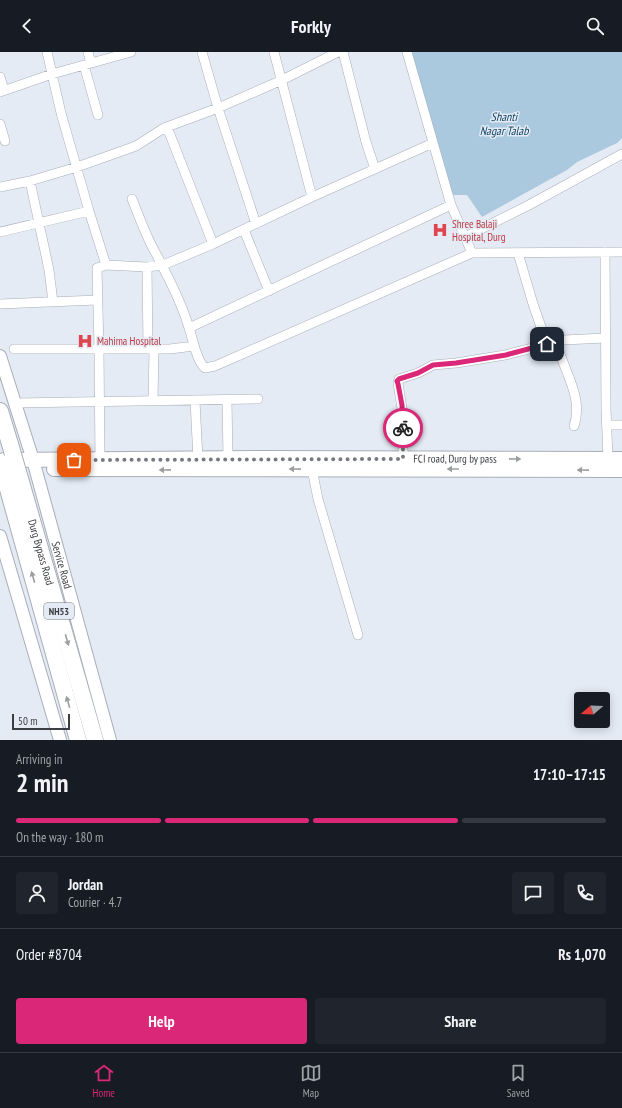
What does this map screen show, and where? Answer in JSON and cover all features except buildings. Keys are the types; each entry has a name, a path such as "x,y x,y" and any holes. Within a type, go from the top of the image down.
{"highway":[{"name":"Durg Bypass Road","path":"0,411 10,444 9,478 78,740"},
{"name":"Durg Bypass Road","path":"0,461 9,478 95,740"}],"main road":[{"name":"FCI road, Durg by pass","path":"0,461 34,465 100,464 228,458 622,470"},
{"name":"FCI road, Durg by pass","path":"100,464 312,469 403,464 622,459"},
{"name":"FCI road, Durg by pass","path":"9,478 34,465"}],"street":[{"path":"47,52 61,113 106,265"},
{"path":"88,52 88,64 98,116"},
{"path":"0,76 2,91 52,74 131,52"},
{"path":"202,52 218,108 256,224"},
{"path":"274,52 312,197"},
{"path":"0,187 30,181 77,167 136,146 167,127 218,108 282,80 338,52"},
{"path":"343,52 366,142 375,169"},
{"path":"407,52 452,205 472,253"},
{"path":"0,124 5,141"},
{"path":"167,127 213,244"},
{"path":"100,464 97,268 106,265 147,267 163,265 244,230 312,197 433,143"},
{"path":"465,237 529,205 622,154"},
{"path":"30,181 49,270 53,302"},
{"path":"132,199 148,239 163,265 183,310 194,346 202,366 205,368 215,366 472,253 622,252"},
{"path":"189,328 452,205"},
{"path":"0,232 89,211"},
{"path":"244,230 269,291"},
{"path":"518,252 533,304 547,344"},
{"path":"605,252 605,338 608,459"},
{"path":"147,267 153,401"},
{"path":"0,304 98,300"},
{"path":"403,464 403,415 397,381 399,379 418,373 433,365 506,355 556,341 579,338 605,338"},
{"path":"556,341 577,403 578,411 574,426"},
{"path":"14,349 170,349 194,346"},
{"name":"Service Road","path":"0,356 34,465 110,740"},
{"path":"15,403 258,399"},
{"path":"227,400 228,458"},
{"path":"195,401 198,459"},
{"path":"607,425 622,425"},
{"path":"312,469 322,513 358,635"},
{"path":"0,536 60,740"}],"water":[{"name":"Shanti Nagar Talab","path":"409,52 622,52 622,138 617,143 577,162 567,170 482,217 467,195 453,195"}],"way so far":[{"path":"74,460 266,458 403,459 403,428"}],"place":[{"name":"Shree Balaji Hospital, Durg","path":"440,230"},
{"name":"Mahima Hospital","path":"85,341"}],"route":[{"path":"403,428 402,405 397,381 399,379 418,373 433,365 506,355 547,344"}]}
